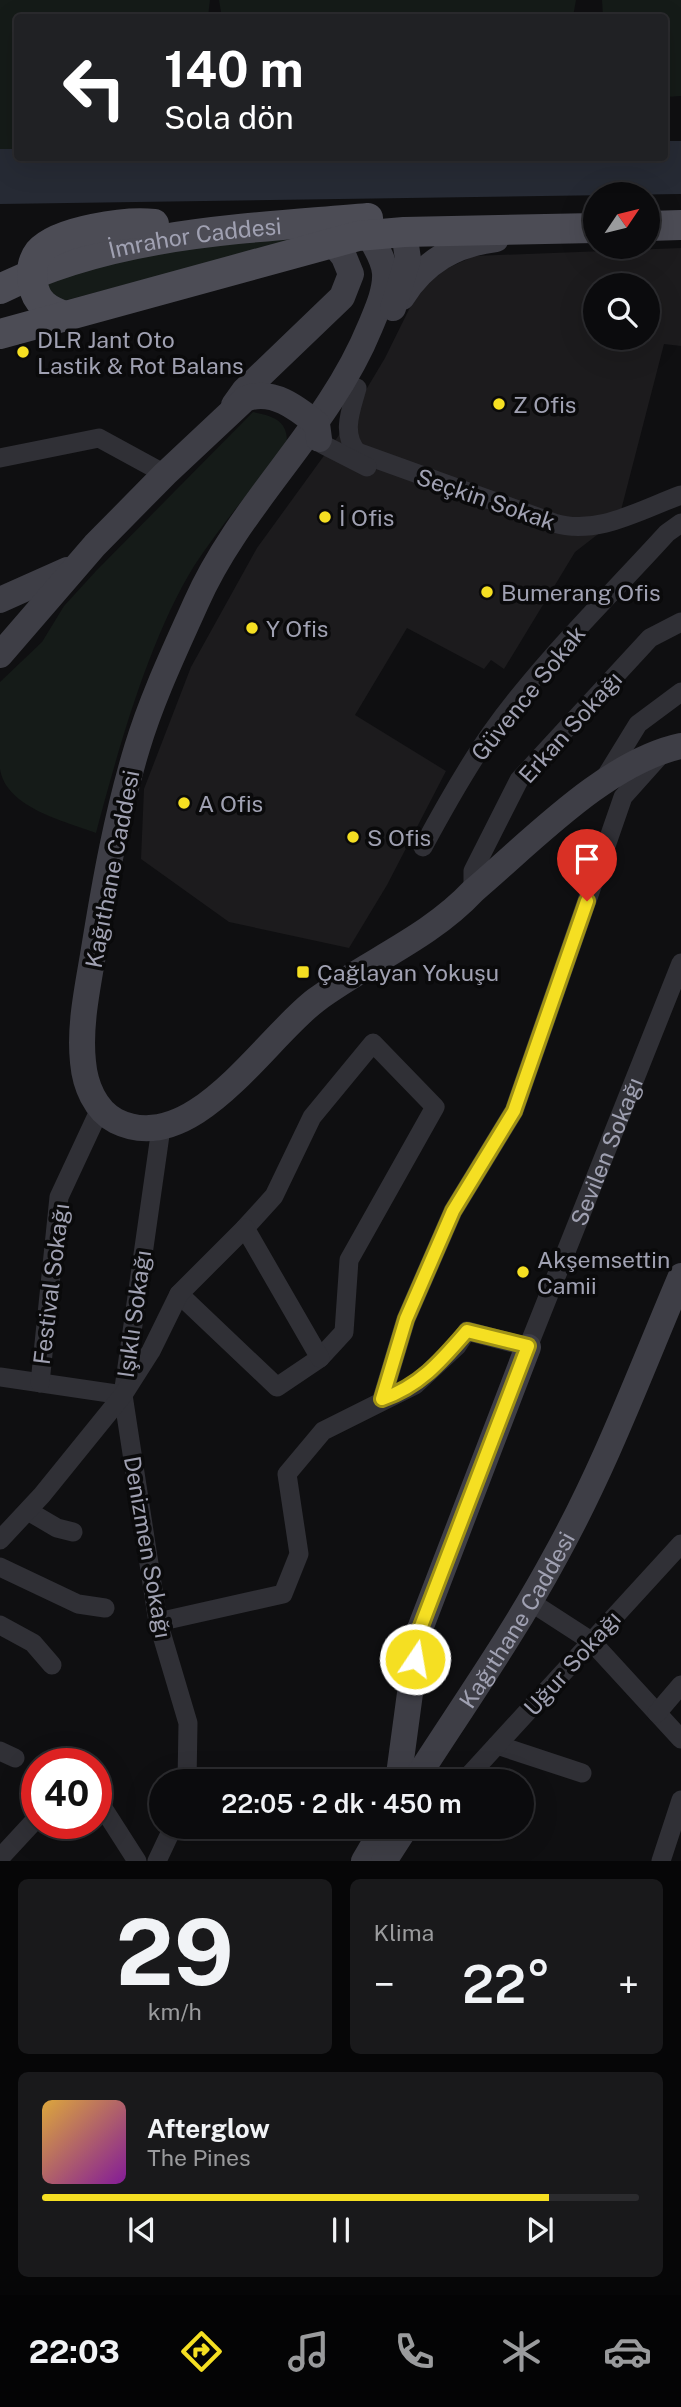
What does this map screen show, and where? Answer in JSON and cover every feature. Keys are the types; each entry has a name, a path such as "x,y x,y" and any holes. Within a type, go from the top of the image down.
{"main road":[{"path":"660,210 681,209"},
{"path":"401,224 583,212"},
{"name":"İmrahor Caddesi","path":"32,275 40,251 52,242 110,225 133,223 228,230 401,224"},
{"path":"401,224 525,231 583,229"},
{"name":"İmrahor Caddesi","path":"0,333 401,224"},
{"name":"Kağıthane Caddesi","path":"105,1102 90,1090 83,1066 85,1004 107,871 138,745 161,682 210,575 357,388 390,317 408,259 401,224"},
{"path":"660,226 681,225"},
{"path":"390,317 416,279 447,252 470,243 501,239 525,231"},
{"name":"Kağıthane Caddesi","path":"319,434 356,359 384,288 384,265 368,234"},
{"path":"227,415 244,391 342,296 349,283 349,267 332,242"},
{"path":"0,333 14,318 12,306 0,291 32,275 39,302 65,316"},
{"path":"290,346 278,367 278,379 294,406 319,434"},
{"path":"0,655 75,566 164,474 227,415 253,396 276,398 294,406"},
{"path":"0,602 75,566"},
{"path":"0,602 22,603 27,606 32,611 26,625"},
{"path":"105,1102 128,1126 189,1118 202,1109 296,1016 348,978 455,911 473,891 602,782 673,748"},
{"name":"Kağıthane Caddesi","path":"441,1769 532,1610 608,1452 681,1276"},
{"name":"Sevilen Sokağı","path":"400,1769 418,1634 528,1346"},
{"name":"Kağıthane Caddesi","path":"423,1769 532,1610"},
{"path":"364,1861 377,1839"},
{"path":"384,1861 398,1839"}],"street":[{"name":"Seçkin Sokak","path":"357,388 347,426 352,446 357,452 554,523 587,529 681,495"},
{"name":"Seçkin Sokak","path":"319,434 351,461 566,540 591,539 681,507"},
{"path":"0,458 99,438 164,474"},
{"name":"Güvence Sokak","path":"423,848 458,782 493,730 550,661 667,533 681,523"},
{"name":"Erkan Sokağı","path":"473,891 473,871 520,780 650,638 681,622"},
{"path":"602,782 638,724 681,691"},
{"path":"382,1399 406,1319 453,1211 514,1111 623,797 673,748"},
{"name":"Sevilen Sokağı","path":"528,1346 681,962"},
{"path":"0,1377 123,1395 151,1351 180,1294 274,1196 312,1117 373,1043 435,1107 349,1260 344,1332 320,1358 277,1387 180,1294"},
{"name":"Festival Sokağı","path":"40,1383 59,1197 105,1102"},
{"name":"Işıklı Sokağı","path":"0,1540 123,1395 161,1120"},
{"path":"244,1228 320,1358"},
{"path":"158,1622 283,1594 299,1554 287,1474 323,1431 382,1399 415,1385 457,1346 467,1331 528,1346"},
{"name":"Denizmen Sokağı","path":"123,1395 158,1622 188,1723 187,1769"},
{"path":"27,1511 57,1528 73,1532"},
{"name":"Uğur Sokağı","path":"475,1769 681,1544"},
{"path":"0,1567 78,1604 105,1608"},
{"path":"532,1610 591,1641 681,1739"},
{"path":"0,1625 33,1643 52,1665"},
{"path":"657,1713 681,1685"},
{"path":"497,1745 582,1773"},
{"path":"661,1861 681,1800"},
{"path":"112,1822 137,1861"},
{"path":"0,1858 21,1835"},
{"path":"156,1861 167,1839"}],"shaded area":[{"path":"0,0 210,0 208,14 14,14 14,149 0,149"},
{"path":"219,0 576,0 574,14 221,14"},
{"path":"602,0 681,0 681,96 668,97 668,14 603,14"},
{"path":"668,141 681,141 681,194 660,194 660,182 583,182 583,195 0,204 0,149 14,149 14,161 668,161"},
{"path":"305,238 63,301 51,294 47,282 150,248"},
{"path":"681,248 681,346 664,344 619,518 575,552 504,669 491,660 484,669 407,628 355,715 446,771 387,885 349,948 229,922 141,859 144,789 191,667 257,548 339,435 385,358 424,279 474,256 583,252 583,259 660,259 660,249"},
{"path":"253,412 272,417 281,423 287,441 205,550 178,595 136,696 96,833 39,811 13,794 0,769 0,682 42,642 64,606 96,571"}],"place":[{"name":"DLR Jant Oto Lastik & Rot Balans","path":"23,352"},
{"name":"Z Ofis","path":"499,404"},
{"name":"İ Ofis","path":"325,517"},
{"name":"Bumerang Ofis","path":"487,592"},
{"name":"Y Ofis","path":"252,628"},
{"name":"A Ofis","path":"184,803"},
{"name":"S Ofis","path":"353,837"},
{"name":"Çağlayan Yokuşu","path":"303,972"},
{"name":"Akşemsettin Camii","path":"523,1272"}],"route":[{"path":"415,1659 418,1634 528,1346 467,1331 457,1346 415,1385 382,1399 406,1319 453,1211 514,1111 587,901"}]}
